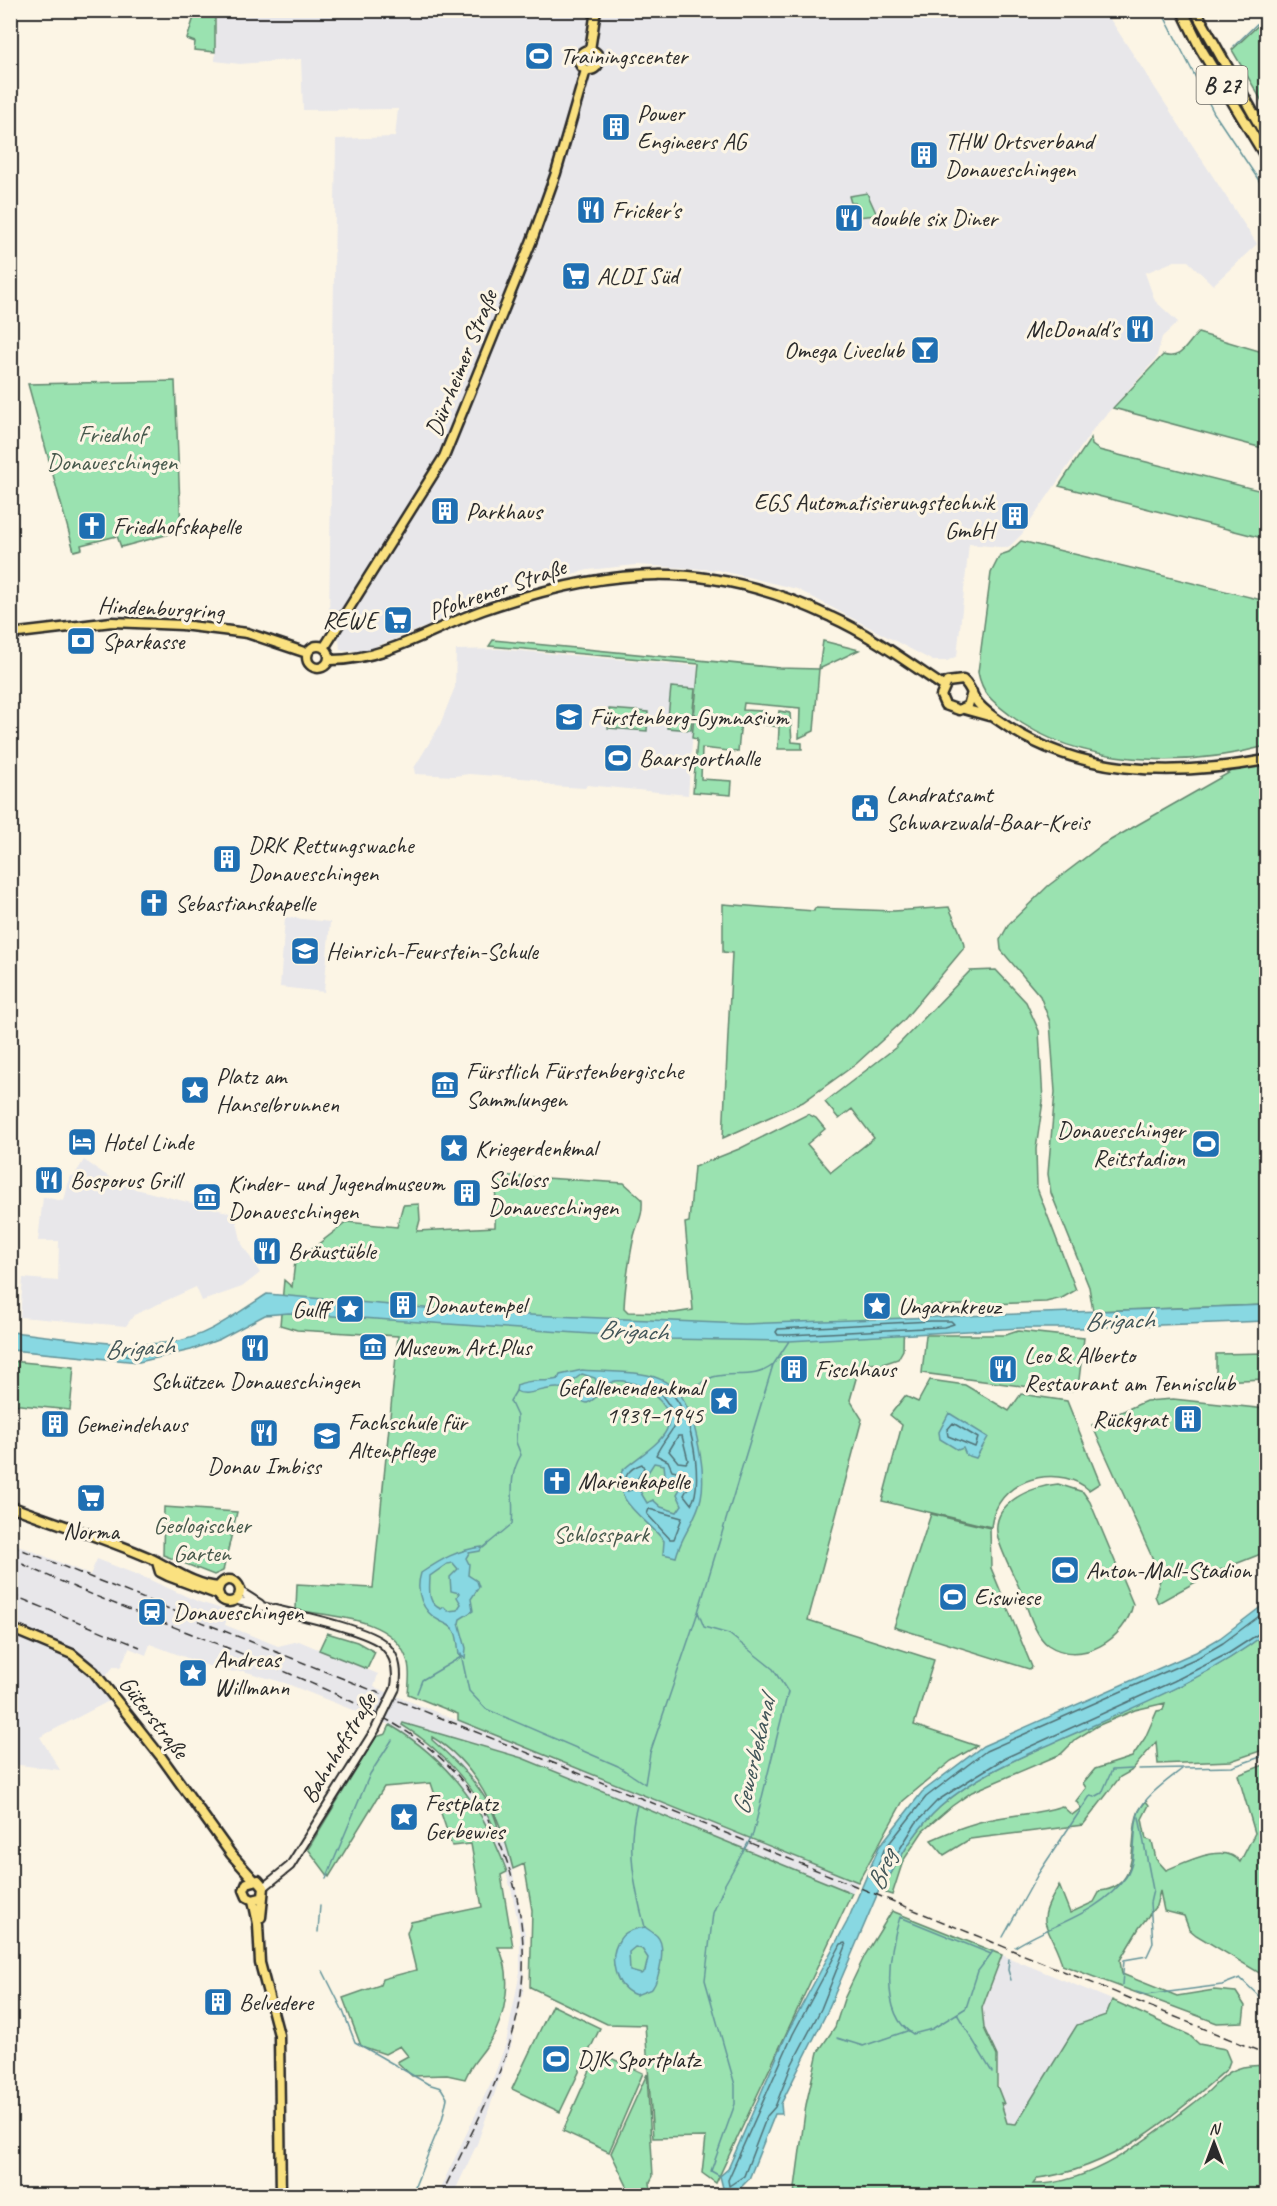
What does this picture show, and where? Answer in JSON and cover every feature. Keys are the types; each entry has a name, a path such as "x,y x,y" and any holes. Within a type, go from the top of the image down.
{"highway":[{"name":"B 27","path":"1182,10 1201,49 1266,157"},
{"name":"B 27","path":"1195,10 1266,136"}],"main road":[{"name":"Dürrheimer Straße","path":"590,50 596,10"},
{"name":"Dürrheimer Straße","path":"590,50 598,55 599,63 594,69 586,70 580,66 579,59 584,52 590,50"},
{"name":"Dürrheimer Straße","path":"324,648 444,457 532,240 560,163 586,70"},
{"name":"Pfohrener Straße","path":"329,660 346,660 372,655 474,614 549,588 617,576 674,574 734,582 794,600 864,634 944,686"},
{"name":"Hindenburgring","path":"10,634 92,623 171,625 248,633 307,653"},
{"path":"315,646 324,648 329,660 322,668 314,668 307,663 307,653 315,646"},
{"path":"993,717 975,700 963,680 951,680 944,686 941,696 945,705 954,710 964,709 993,717 1050,748 1081,760 1114,767 1182,771 1266,760"},
{"path":"964,709 970,702 972,692"},
{"path":"10,1506 55,1520 154,1560 219,1591 227,1602 238,1596 239,1586 233,1580 225,1580 219,1591"},
{"path":"10,1512 33,1520 55,1520"},
{"name":"Güterstraße","path":"10,1628 72,1654 94,1672 162,1758 238,1863 256,1883 245,1893 257,1899"},
{"path":"256,1883 260,1963 279,2035 281,2196"}],"street":[{"name":"Bahnhofstraße","path":"238,1596 267,1608 347,1628 376,1639 386,1646 395,1663 397,1679 395,1689 375,1730 290,1866 278,1877 256,1883"}],"shaded area":[{"path":"590,10 590,14 601,19 603,10 1118,11 1119,13 1110,19 1257,244 1213,285 1188,261 1175,261 1145,273 1155,301 1178,322 1162,337 1156,359 1094,428 1022,534 1008,548 969,544 957,656 947,661 933,661 797,589 718,570 636,565 588,570 539,582 534,579 482,597 428,626 364,651 340,650 339,639 324,628 329,621 336,139 395,137 398,109 303,110 301,59 240,64 215,61 216,11"},
{"name":"Fürstenberg-Gymnasium","path":"499,649 698,666 688,795 587,785 585,788 551,786 534,779 469,774 454,776 415,774 414,768 439,727 455,687 456,650"},
{"name":"Heinrich-Feurstein-Schule","path":"285,917 330,922 324,992 280,987"},
{"path":"84,1160 109,1177 136,1189 235,1214 242,1244 260,1273 242,1287 202,1301 196,1287 134,1315 126,1326 20,1317 23,1278 58,1281 59,1241 38,1241 43,1197 64,1201 70,1176 74,1176"},
{"path":"11,1542 90,1575 97,1559 199,1602 229,1611 225,1625 278,1646 299,1641 378,1674 374,1687 858,1882 852,1893 522,1758 403,1723 402,1726 440,1754 460,1776 500,1837 482,1795 432,1740 432,1737 458,1758 492,1805 509,1854 525,1934 523,1992 511,2046 477,2144 453,2195 437,2195 494,2076 506,2043 520,1972 520,1934 512,1892 502,1860 479,1810 435,1758 390,1725 285,1683 243,1671 224,1672 150,1644 146,1655 129,1648 120,1668 114,1666 107,1675 98,1688 109,1701 40,1737 60,1770 11,1764"},
{"path":"1002,1955 1112,2000 1106,2015 1077,2025 1016,2124 1007,2123 999,2097 997,2056 984,2028 982,2008"}],"green space":[{"path":"215,14 215,52 194,50 195,42 187,39 194,17"},
{"path":"1266,18 1266,108 1232,50"},
{"path":"867,193 877,215 857,217 855,203 851,203 849,196"},
{"path":"1198,333 1266,353 1266,449 1113,408 1163,355 1175,356 1180,353"},
{"name":"Friedhof Donaueschingen","path":"175,381 181,531 121,547 117,536 81,545 82,549 74,551 28,384"},
{"path":"1091,438 1092,445 1099,450 1266,492 1266,539 1059,486"},
{"path":"1021,541 1266,601 1266,746 1202,758 1168,760 1100,753 1068,745 1037,732 998,706 985,692 978,672 991,573 1000,555 1009,552"},
{"path":"493,640 780,668 819,669 814,731 799,738 800,708 744,703 743,710 763,711 763,716 778,718 779,711 790,713 792,742 802,743 802,749 778,749 779,727 741,721 738,752 702,748 701,779 732,781 731,795 693,792 697,739 692,738 699,664 489,646"},
{"path":"823,641 859,650 819,669"},
{"path":"671,687 695,689 691,730 667,728"},
{"path":"609,709 648,712 647,731 608,728"},
{"path":"1266,765 1266,1305 1093,1311 1089,1287 1051,1193 1048,1174 1055,1092 1050,1022 1040,996 1001,950 1000,940 1009,924 1048,886 1102,845 1232,771"},
{"path":"723,904 814,911 815,908 894,911 949,907 961,934 964,948 903,1021 856,1064 803,1102 723,1138 732,953 723,952"},
{"name":"Schlosspark","path":"996,970 1026,1002 1039,1031 1043,1101 1036,1149 1037,1188 1076,1290 1062,1298 1046,1302 904,1307 903,1350 898,1359 880,1365 861,1361 850,1400 862,1419 808,1620 934,1660 914,1725 977,1746 951,1761 903,1801 858,1882 458,1720 458,1714 408,1694 408,1661 398,1644 387,1634 359,1621 296,1610 297,1584 373,1588 398,1336 297,1330 280,1325 284,1280 292,1287 295,1262 347,1222 397,1227 403,1205 419,1204 420,1220 417,1231 495,1227 496,1175 624,1183 642,1199 642,1205 630,1254 624,1308 628,1312 674,1313 693,1310 685,1223 689,1222 694,1167 739,1149 808,1114 816,1118 825,1129 807,1144 831,1172 874,1138 852,1109 839,1119 825,1102 895,1048 970,971"},
{"path":"1018,1331 1084,1338 1078,1388 1068,1392 922,1373 926,1335 1006,1335"},
{"path":"1266,1353 1266,1379 1216,1381 1216,1354"},
{"path":"11,1361 74,1367 70,1410 11,1404"},
{"path":"930,1380 965,1385 1009,1411 1021,1394 1067,1401 1100,1483 1089,1490 1065,1478 1052,1476 1025,1482 1013,1488 1003,1497 995,1511 991,1527 882,1501 902,1425 890,1415 905,1396 918,1402"},
{"path":"1173,1399 1266,1409 1266,1552 1210,1574 1158,1603 1155,1596 1161,1577 1092,1425 1146,1401"},
{"name":"Anton-Mall-Stadion","path":"1058,1484 1083,1492 1090,1502 1133,1604 1129,1617 1112,1638 1088,1651 1074,1653 1061,1651 1048,1645 1039,1635 998,1538 997,1526 1006,1506 1036,1488"},
{"name":"Geologischer Garten","path":"164,1507 237,1512 223,1571 214,1575 163,1555"},
{"name":"Eiswiese","path":"931,1514 990,1528 991,1568 1032,1667 1029,1669 894,1627"},
{"path":"327,1633 357,1642 375,1652 367,1669 319,1650"},
{"path":"1266,1633 1266,1749 1231,1761 1158,1764 1156,1742 1131,1771 1120,1777 1083,1825 970,1839 944,1855 931,1840 977,1823 1062,1806 1072,1815 1081,1808 1076,1801 1086,1788 1083,1783 1095,1769 1132,1757 1145,1738 1157,1711 1163,1710 1165,1703 1135,1710 1097,1726 1076,1739 1061,1754 972,1792 952,1806 923,1831 903,1861 892,1895 883,1892 887,1883 883,1881 889,1877 918,1831 940,1807 965,1788 1022,1756 1189,1681"},
{"path":"403,1723 522,1758 852,1893 716,2183 702,2173 706,2137 653,2138 645,2025 607,2024 530,1987 532,1910 524,1864 513,1869 502,1831 486,1795 463,1762 432,1737 432,1740 465,1771 484,1797 492,1811 500,1839 482,1806 460,1775 433,1748 402,1725"},
{"path":"390,1725 430,1754 462,1788 488,1828 507,1872 501,1875 513,1947 498,1947 506,1970 506,1996 494,2034 465,2079 447,2075 412,2076 397,2062 408,2056 400,2046 385,2054 361,2046 343,1998 380,1985 382,1979 416,1970 407,1933 411,1922 482,1907 471,1844 452,1846 431,1783 384,1787 329,1877 308,1849 376,1737 386,1734"},
{"path":"1266,1764 1266,1977 1196,1935 1189,1929 1184,1916 1164,1911 1160,1891 1156,1906 1139,1928 1120,1960 1122,1974 1177,1996 1214,1990 1236,1992 1245,2006 1243,2022 1217,2023 1062,1965 1045,1921 1048,1907 1059,1885 1070,1913 1094,1902 1100,1891 1114,1887 1123,1880 1131,1860 1135,1823 1140,1808 1146,1801 1149,1805 1142,1819 1146,1839 1152,1841 1156,1859 1166,1870 1215,1853 1225,1853 1240,1862 1255,1833 1238,1775"},
{"path":"892,1911 1002,1955 982,2008 984,2028 997,2056 997,2086 1004,2104 1001,2103 1007,2123 1016,2124 1077,2025 1106,2015 1112,2000 1189,2035 1199,2044 1225,2049 1230,2061 1227,2069 1163,2122 1117,2152 1092,2164 1066,2173 1038,2178 1033,2184 1056,2182 1079,2176 1101,2166 1124,2154 1166,2125 1230,2072 1243,2067 1266,2066 1266,2195 794,2195 806,2105 818,2052 835,2027 844,1999 865,1955"},
{"name":"DJK Sportplatz","path":"552,2005 600,2028 560,2112 512,2089"},
{"path":"598,2052 643,2073 609,2152 563,2131"},
{"path":"647,2074 653,2176 650,2182 651,2192 643,2194 641,2189 630,2192 611,2153"}],"water":[{"name":"Brigach","path":"267,1294 481,1313 744,1324 1266,1305 1266,1321 1021,1328 789,1341 664,1339 289,1313 265,1315 220,1339 191,1350 139,1362 11,1350 11,1332 92,1342 132,1344 185,1340 210,1330"},
{"path":"582,1370 641,1374 657,1378 670,1385 681,1396 690,1414 697,1438 703,1483 699,1506 676,1557 663,1554 664,1541 626,1501 620,1482 622,1471 652,1447 667,1429 669,1419 665,1407 650,1392 625,1381 612,1382 587,1403 562,1389 553,1388 530,1393 516,1391 517,1385 522,1383 558,1379 560,1375","holes":["582,1374 595,1378 597,1383 592,1394 569,1384","654,1463 664,1465 666,1483 671,1482 676,1476 681,1476 684,1482 677,1494 682,1505 677,1512 661,1507 653,1500 647,1503 638,1488"]},
{"path":"949,1413 988,1437 976,1458 966,1455 963,1448 958,1450 940,1439 939,1432"},
{"path":"482,1547 480,1551 469,1553 466,1558 469,1564 468,1575 477,1581 479,1587 471,1599 473,1611 460,1619 459,1623 466,1648 465,1658 459,1655 455,1632 424,1607 419,1580 421,1573 436,1563 473,1548","holes":["453,1563 458,1569 450,1577 451,1591 459,1593 457,1597 461,1604 457,1610 448,1611 444,1607 441,1609 431,1599 430,1576 447,1564"]},
{"name":"Breg","path":"1266,1603 1266,1633 1242,1650 1190,1681 993,1771 952,1797 932,1815 912,1840 889,1877 883,1881 827,2012 781,2104 782,2114 775,2114 749,2179 733,2195 721,2195 724,2192 720,2176 728,2169 788,2031 847,1922 879,1847 922,1792 983,1746 1196,1652 1220,1638"},
{"path":"645,1927 657,1936 662,1955 652,1989 636,1995 623,1986 618,1979 615,1972 614,1955 622,1936 631,1930","holes":["635,1947 642,1949 648,1958 645,1971 641,1974 630,1971 629,1952"]}],"waterway":[{"path":"1161,10 1214,113 1266,191"},
{"path":"1234,46 1266,15"},
{"name":"Gewerbekanal","path":"720,2176 711,2171 735,2104 735,2085 705,1980 713,1913 725,1884 753,1834 788,1692 773,1669 729,1634 704,1627 698,1612 773,1365 789,1341"},
{"path":"681,1396 713,1377 751,1374 766,1370 773,1365"},
{"path":"483,1548 512,1524 512,1481 521,1455 516,1442 517,1416 510,1401 516,1391"},
{"path":"461,1654 469,1691 486,1709 618,1766 645,1784 650,1753 698,1612"},
{"path":"417,1693 422,1680 461,1657"},
{"path":"326,1879 370,1774 392,1740"},
{"path":"1139,1769 1232,1767 1266,1755"},
{"path":"1003,1937 1038,1874 1090,1796 1095,1797 1102,1793 1112,1770 1132,1769"},
{"path":"1015,1947 1089,1910 1115,1890 1130,1870 1136,1822 1141,1808 1157,1789 1182,1769"},
{"path":"637,1805 632,1851 638,1897 645,1927"},
{"path":"1122,1985 1124,1960 1147,1956 1153,1943 1150,1903 1153,1890 1139,1817"},
{"path":"318,1932 320,1905"},
{"path":"991,1954 900,1917 890,1962 890,1980 895,2012 902,2025 913,2034 932,2029 966,2008 978,1971 991,1954 993,1951"},
{"path":"1009,1959 1008,1970 1011,1980"},
{"path":"323,1971 355,2042 428,2084 441,2088 447,2098 442,2120 411,2196"},
{"path":"1136,1992 1146,1995 1222,1985 1240,1978 1266,2003"},
{"path":"957,2014 992,2072"},
{"path":"837,2038 863,2046 907,2031"}],"railway":[{"path":"10,1545 633,1795 1266,2054"},
{"path":"10,1558 83,1591 269,1665 367,1709 397,1725 424,1744 453,1771 477,1801 497,1836 511,1873 520,1912 523,1951 521,1991 514,2029 499,2072 441,2196"},
{"path":"10,1594 140,1647"}],"place":[{"name":"Trainingscenter","path":"539,56"},
{"name":"Power Engineers AG","path":"616,127"},
{"name":"THW Ortsverband Donaueschingen","path":"924,155"},
{"name":"Fricker's","path":"591,210"},
{"name":"double six Diner","path":"849,218"},
{"name":"ALDI Süd","path":"576,276"},
{"name":"McDonald's","path":"1140,329"},
{"name":"Omega Liveclub","path":"925,350"},
{"name":"Parkhaus","path":"445,511"},
{"name":"EGS Automatisierungstechnik GmbH","path":"1015,516"},
{"name":"Friedhofskapelle","path":"92,526"},
{"name":"REWE","path":"398,620"},
{"name":"Sparkasse","path":"81,641"},
{"name":"Fürstenberg-Gymnasium","path":"569,717"},
{"name":"Baarsporthalle","path":"618,758"},
{"name":"Landratsamt Schwarzwald-Baar-Kreis","path":"865,808"},
{"name":"DRK Rettungswache Donaueschingen","path":"227,859"},
{"name":"Sebastianskapelle","path":"154,903"},
{"name":"Heinrich-Feurstein-Schule","path":"305,951"},
{"name":"Fürstlich Fürstenbergische Sammlungen","path":"445,1085"},
{"name":"Platz am Hanselbrunnen","path":"195,1090"},
{"name":"Hotel Linde","path":"82,1142"},
{"name":"Donaueschinger Reitstadion","path":"1206,1144"},
{"name":"Kriegerdenkmal","path":"454,1148"},
{"name":"Bosporus Grill","path":"49,1180"},
{"name":"Schloss Donaueschingen","path":"467,1193"},
{"name":"Kinder- und Jugendmuseum Donaueschingen","path":"207,1197"},
{"name":"Bräustüble","path":"267,1251"},
{"name":"Donautempel","path":"403,1305"},
{"name":"Ungarnkreuz","path":"877,1306"},
{"name":"Gulff","path":"350,1309"},
{"name":"Museum Art.Plus","path":"373,1347"},
{"name":"Schützen Donaueschingen","path":"255,1348"},
{"name":"Fischhaus","path":"794,1369"},
{"name":"Leo & Alberto Restaurant am Tennisclub","path":"1003,1369"},
{"name":"Gefallenendenkmal 1939–1945","path":"724,1401"},
{"name":"Rückgrat","path":"1188,1419"},
{"name":"Gemeindehaus","path":"55,1424"},
{"name":"Donau Imbiss","path":"264,1433"},
{"name":"Fachschule für Altenpflege","path":"327,1436"},
{"name":"Marienkapelle","path":"557,1481"},
{"name":"Norma","path":"91,1498"},
{"name":"Anton-Mall-Stadion","path":"1065,1570"},
{"name":"Eiswiese","path":"953,1597"},
{"name":"Donaueschingen","path":"152,1612"},
{"name":"Andreas Willmann","path":"193,1673"},
{"name":"Festplatz Gerbewies","path":"404,1817"},
{"name":"Belvedere","path":"218,2002"},
{"name":"DJK Sportplatz","path":"556,2059"}]}
